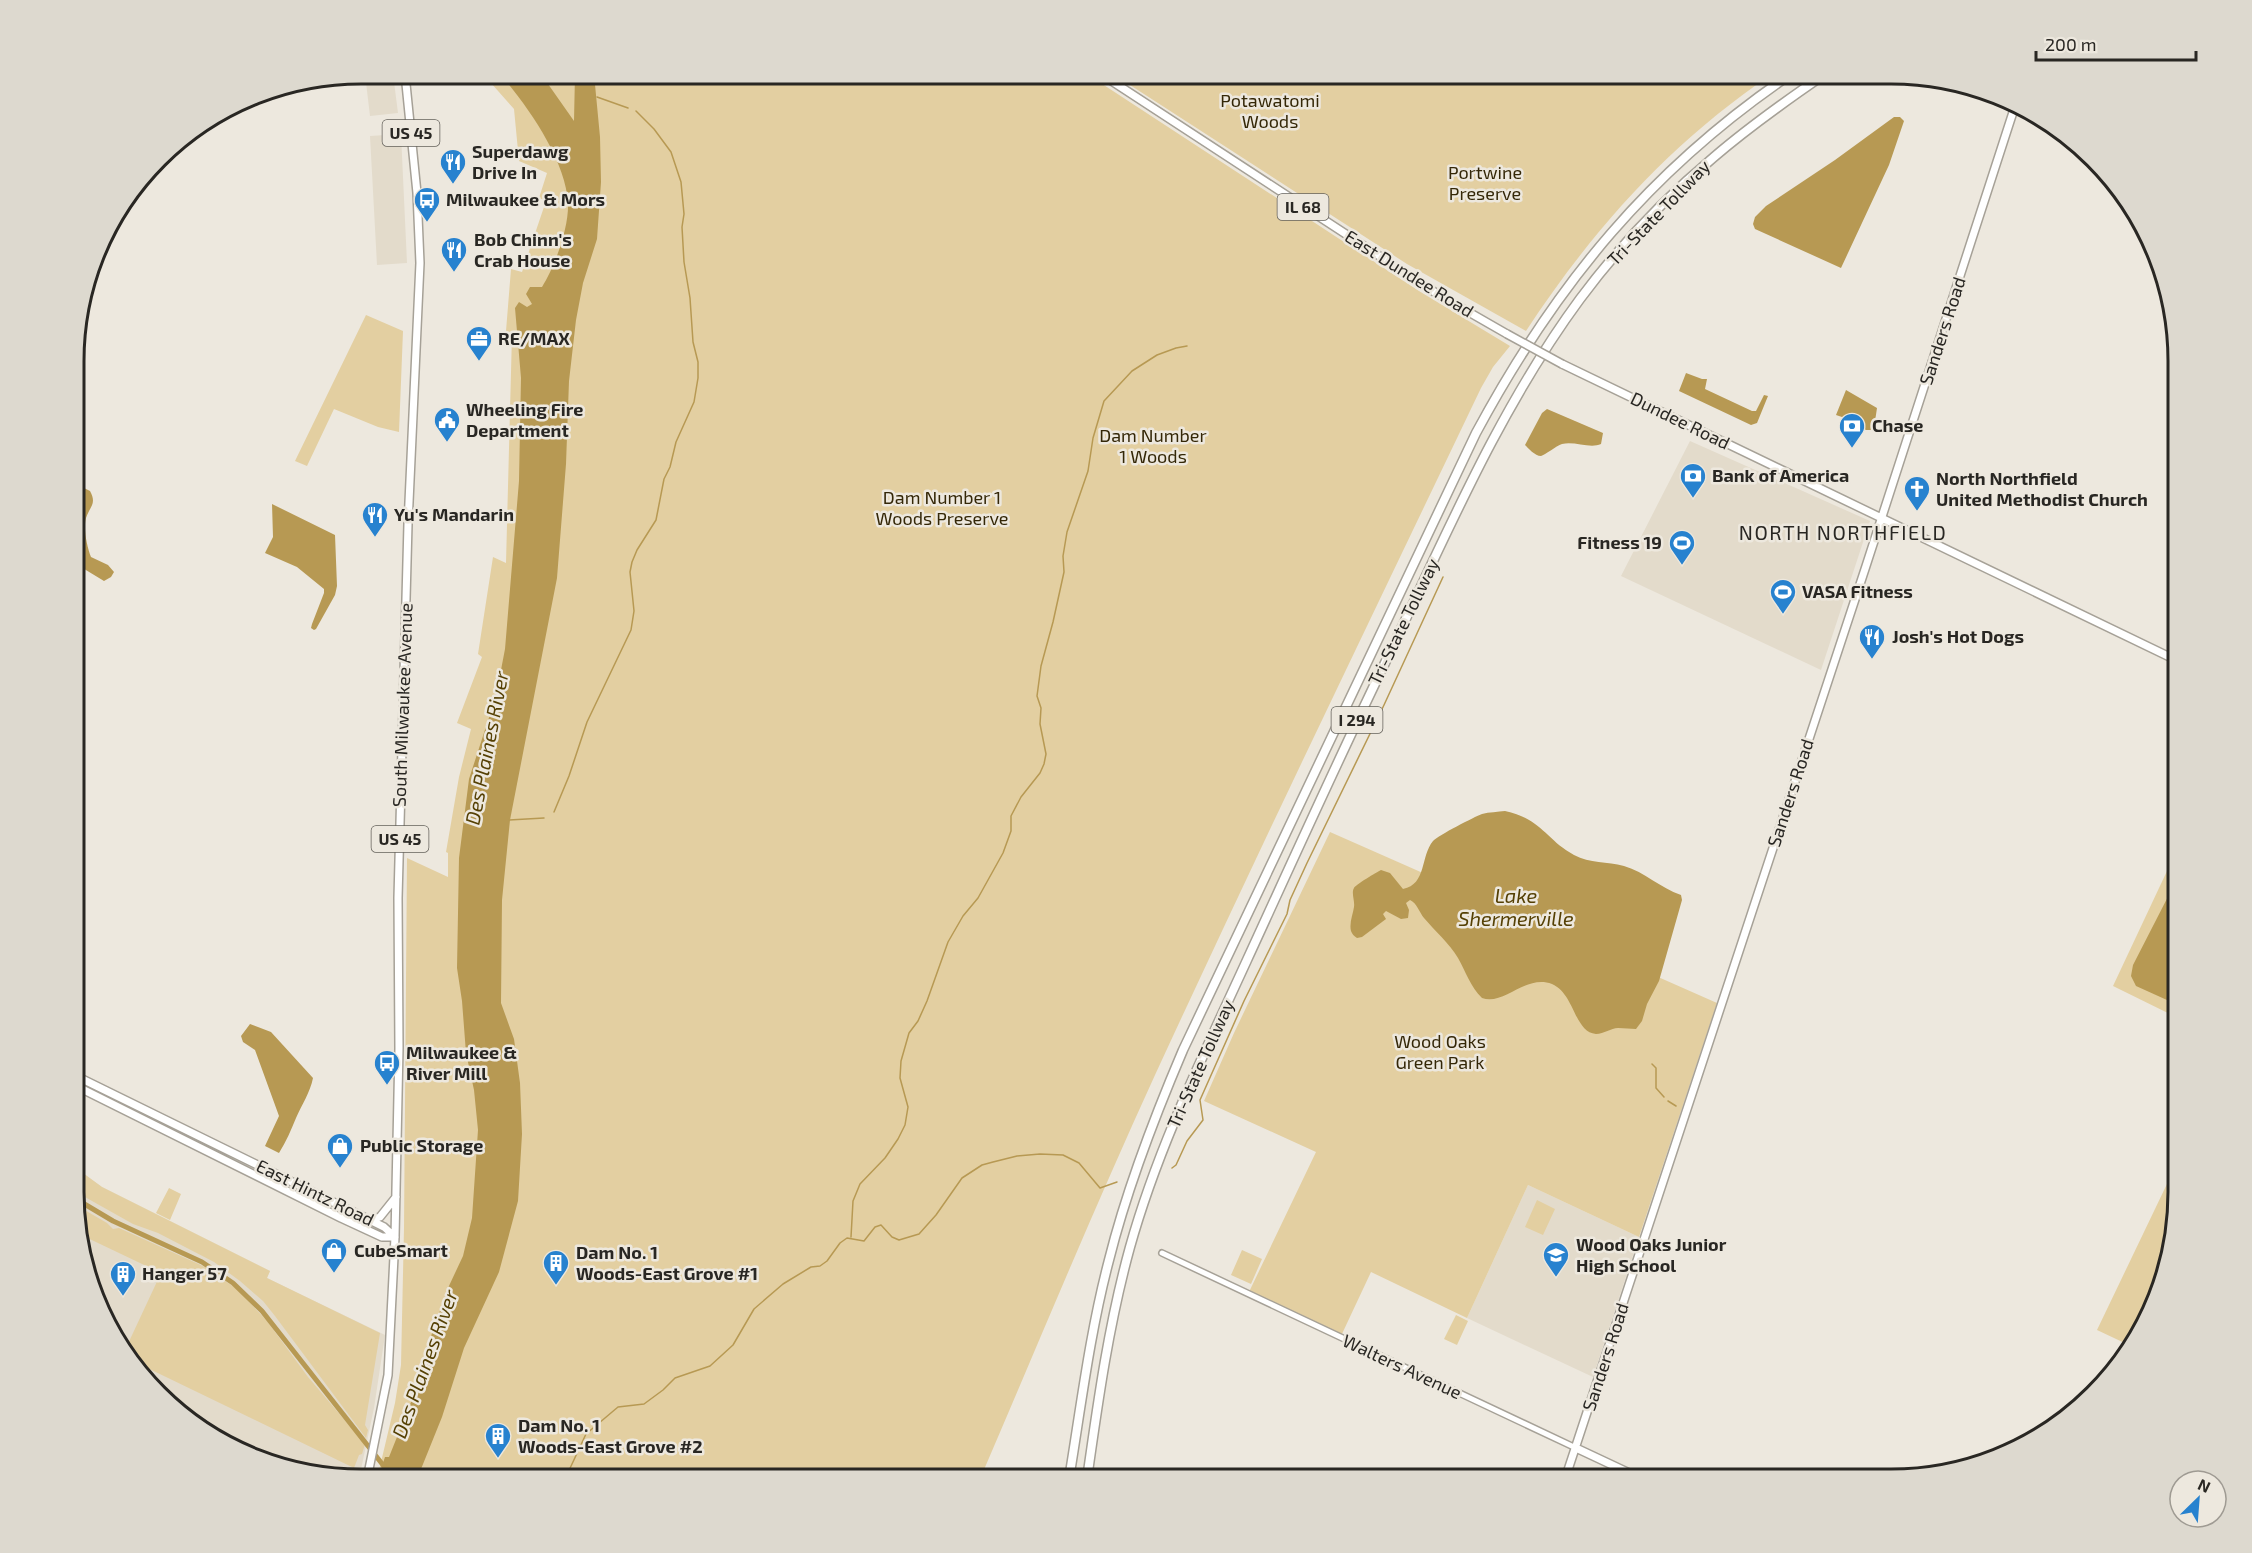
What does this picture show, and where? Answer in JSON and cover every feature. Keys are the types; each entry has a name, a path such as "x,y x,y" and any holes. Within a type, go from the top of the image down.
{"highway":[{"name":"Tri-State Tollway","path":"1071,1469 1092,1340 1109,1260 1156,1115 1193,1030 1476,433 1535,332 1616,225 1651,188 1705,138 1776,84"},
{"name":"Tri-State Tollway","path":"1089,1469 1107,1349 1131,1246 1174,1121 1200,1059 1360,713 1493,440 1522,386 1550,341 1583,296 1626,245 1712,158 1766,115 1811,84"}],"main road":[{"name":"South Milwaukee Avenue","path":"369,1469 388,1375 395,1237 399,1048 399,857 408,524 420,263 417,193 406,84"},
{"name":"East Dundee Road","path":"1116,84 1439,295 1507,334"},
{"name":"Sanders Road","path":"1569,1469 2014,113"},
{"name":"Dundee Road","path":"1507,334 1562,364 2168,656"},
{"name":"East Hintz Road","path":"84,1080 384,1227 395,1237"},
{"name":"East Hintz Road","path":"84,1090 341,1218 382,1237 395,1237"},
{"path":"370,1220 380,1217 396,1197"},
{"name":"Walters Avenue","path":"1576,1448 1621,1469"}],"street":[{"name":"Walters Avenue","path":"1162,1253 1576,1448"}],"shaded area":[{"path":"366,84 394,84 398,113 370,116"},
{"path":"401,134 407,263 377,265 370,136"},
{"path":"1690,441 1870,521 1821,670 1621,576"},
{"path":"84,1174 102,1187 270,1271 267,1278 385,1335 374,1408 361,1469 325,1467 289,1460 238,1440 192,1412 165,1388 141,1361 121,1330 105,1298 89,1246"},
{"name":"Wood Oaks Junior High School","path":"1528,1185 1639,1237 1593,1377 1467,1318"}],"green space":[{"name":"Dam Number 1 Woods Preserve","path":"492,84 1102,84 1419,291 1510,346 1493,367 1481,388 1195,989 1110,1175 984,1469 379,1469 395,1403 401,1365 407,858 448,877 448,853 446,852 459,777 471,729 457,723 482,657 478,654 493,557 506,563 512,334 506,331 511,269 522,272 546,201 539,198 547,173 519,161 514,109"},
{"name":"Portwine Preserve","path":"1128,84 1758,84 1700,129 1636,190 1578,258 1526,331 1407,264"},
{"path":"366,315 403,331 399,432 378,427 334,409 307,466 295,461"},
{"name":"Wood Oaks Green Park","path":"1330,832 1717,1003 1639,1237 1528,1185 1467,1318 1371,1272 1341,1336 1249,1292 1316,1152 1204,1101"},
{"path":"2168,869 2168,1013 2113,986"},
{"path":"84,1174 102,1187 270,1271 267,1278 380,1333 365,1425 368,1430 366,1438 263,1301 214,1262 158,1233 133,1224 84,1197"},
{"path":"2168,1182 2163,1246 2159,1264 2139,1315 2123,1342 2097,1330"},
{"path":"169,1188 181,1194 170,1220 156,1213"},
{"path":"1537,1200 1555,1209 1543,1235 1525,1227"},
{"path":"85,1210 113,1229 119,1228 203,1266 237,1289 267,1321 308,1377 365,1444 354,1468 147,1368 129,1342 161,1273 88,1238"},
{"path":"1242,1250 1262,1259 1251,1284 1231,1275"},
{"path":"1456,1315 1468,1321 1457,1345 1444,1339"}],"water":[{"name":"Des Plaines River","path":"508,84 548,84 574,121 575,84 595,84 601,182 597,239 583,283 569,381 566,464 557,578 510,820 502,900 501,1003 514,1039 520,1083 522,1134 518,1201 499,1272 464,1348 442,1417 421,1469 381,1469 385,1457 389,1457 415,1392 448,1288 463,1256 472,1218 478,1130 474,1090 466,1053 457,968 459,858 469,779 496,696 505,649 519,481 521,378 515,308 519,302 527,307 532,304 526,294 530,287 542,287 556,258 568,213 566,186 553,151 522,101"},
{"path":"1894,117 1900,117 1904,121 1889,165 1841,268 1755,229 1753,224 1755,217 1766,206"},
{"path":"1686,373 1707,379 1705,389 1752,411 1756,411 1764,395 1768,396 1757,423 1751,425 1679,391"},
{"path":"1846,390 1877,408 1872,430 1866,430 1854,421 1836,415"},
{"path":"1547,409 1603,433 1601,444 1592,446 1562,444 1541,456 1534,453 1525,445 1542,413"},
{"path":"84,488 90,491 93,499 85,527 91,557 108,565 114,572 104,581 84,569"},
{"path":"272,504 335,535 337,586 335,595 314,630 311,628 324,589 297,567 265,553 273,537"},
{"name":"Lake Shermerville","path":"1505,811 1536,824 1574,855 1586,860 1618,864 1632,869 1681,895 1682,900 1659,981 1647,1004 1642,1021 1636,1029 1615,1028 1596,1034 1589,1032 1578,1020 1560,989 1552,984 1533,983 1498,998 1482,998 1446,942 1410,900 1406,903 1409,910 1408,918 1401,919 1386,911 1383,914 1386,919 1362,937 1357,938 1352,933 1350,925 1354,907 1353,892 1358,884 1381,870 1390,873 1403,889 1411,886 1420,876 1433,841 1482,814"},
{"path":"2168,897 2168,1000 2136,986 2131,976 2133,965"},
{"path":"250,1024 271,1032 313,1078 308,1094 279,1153 265,1146 279,1116 255,1050 243,1042 241,1036"}],"waterway":[{"path":"597,97 628,108"},
{"path":"554,812 587,722 631,630 634,611 630,572 632,562 656,520 664,479 670,467 676,442 694,402 698,378 698,362 693,342 690,298 684,262 681,182 671,152 654,129 636,111"},
{"path":"851,1237 853,1201 860,1184 885,1158 905,1125 908,1107 900,1078 901,1061 909,1033 918,1021 927,1001 948,942 963,916 978,898 1003,853 1011,831 1011,816 1044,764 1046,754 1040,724 1041,708 1037,696 1041,666 1064,572 1063,556 1067,532 1088,471 1093,438 1104,401 1132,371 1157,355 1187,346"},
{"path":"1172,1168 1176,1165 1187,1141 1203,1120 1200,1100 1244,1001 1287,914 1290,900 1307,863 1443,577"},
{"path":"509,820 544,818"},
{"path":"1652,1064 1656,1068 1656,1088 1664,1097"},
{"path":"1668,1101 1676,1106"},
{"path":"570,1469 586,1434 618,1407 644,1404 675,1378 710,1366 733,1345 754,1309 783,1284 811,1267 820,1266 827,1261 840,1243 847,1238 864,1241 875,1227 881,1225 892,1237 899,1240 919,1234 936,1215 962,1178 982,1165 1017,1156 1063,1155 1079,1163 1100,1188 1117,1182"},
{"path":"85,1204 113,1221 202,1262 233,1283 262,1311 386,1469"}],"place":[{"name":"Superdawg Drive In","path":"453,185"},
{"name":"Milwaukee & Mors","path":"427,223"},
{"name":"Bob Chinn's Crab House","path":"454,273"},
{"name":"RE/MAX","path":"479,362"},
{"name":"Wheeling Fire Department","path":"447,443"},
{"name":"Chase","path":"1852,449"},
{"name":"Bank of America","path":"1693,499"},
{"name":"North Northfield United Methodist Church","path":"1917,512"},
{"name":"Yu's Mandarin","path":"375,538"},
{"name":"Fitness 19","path":"1682,566"},
{"name":"VASA Fitness","path":"1783,615"},
{"name":"Josh's Hot Dogs","path":"1872,660"},
{"name":"Milwaukee & River Mill","path":"387,1086"},
{"name":"Public Storage","path":"340,1169"},
{"name":"CubeSmart","path":"334,1274"},
{"name":"Wood Oaks Junior High School","path":"1556,1278"},
{"name":"Dam No. 1 Woods-East Grove #1","path":"556,1286"},
{"name":"Hanger 57","path":"123,1297"},
{"name":"Dam No. 1 Woods-East Grove #2","path":"498,1459"}],"district":[{"name":"NORTH NORTHFIELD","path":"1843,533"}],"park label":[{"name":"Potawatomi Woods","path":"1270,111"},
{"name":"Dam Number 1 Woods","path":"1153,446"}]}
